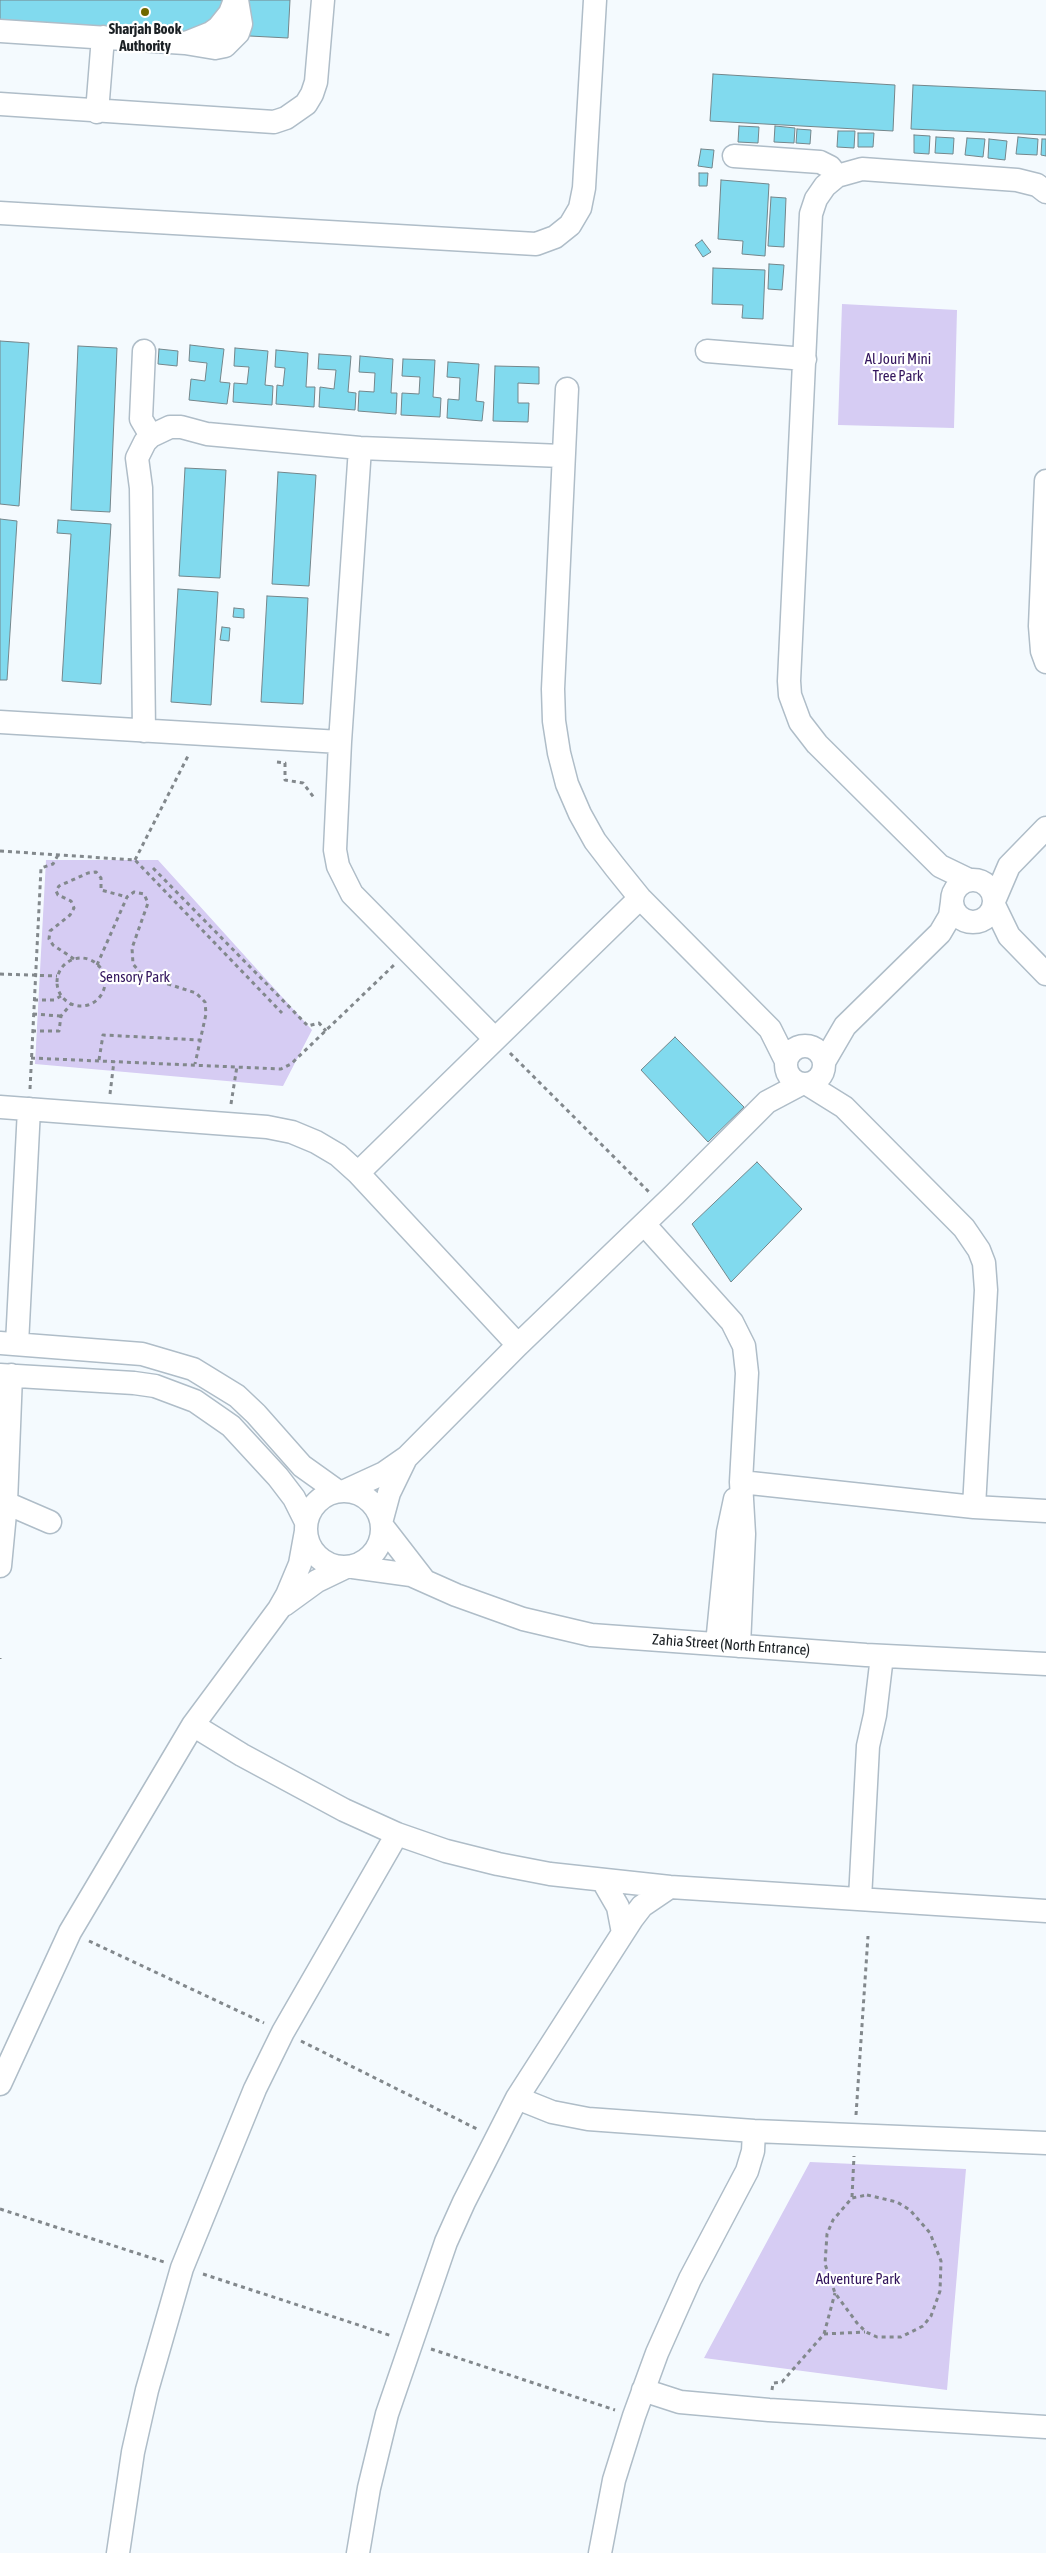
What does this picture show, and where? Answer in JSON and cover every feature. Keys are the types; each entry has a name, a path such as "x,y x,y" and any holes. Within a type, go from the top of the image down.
{"street":[{"path":"0,30 185,43 215,48 232,41 241,24 236,0"},
{"path":"0,104 97,112 274,122 286,118 306,104 312,94 316,82 323,0"},
{"path":"0,213 536,244 555,237 570,225 580,208 584,188 595,0"},
{"path":"97,112 103,37"},
{"path":"734,156 820,162 830,167 837,176"},
{"path":"1046,192 1037,185 1017,180 875,168 849,171 837,176 825,186 816,199 811,214 806,359 789,681 794,709 812,739 940,866 988,886 1000,921 1009,936 1046,974"},
{"path":"144,351 141,419 151,436"},
{"path":"708,351 806,359"},
{"path":"567,389 562,456 553,689 554,721 559,753 574,799 595,842 640,898 770,1029 818,1051 844,1108"},
{"path":"144,731 141,488 137,458 140,449 151,436 170,427 182,427 207,434 360,448 562,456"},
{"path":"141,488 150,464 162,447 178,438 207,434"},
{"path":"360,448 340,742 335,850 338,866 352,894 495,1039"},
{"path":"1046,481 1040,626 1042,652 1046,662"},
{"path":"0,722 144,731 196,747 340,742"},
{"path":"940,933 952,927 988,916 1009,866 1046,828"},
{"path":"940,866 961,917 1009,936"},
{"path":"767,1102 819,1079 824,1065 845,1026 940,933 950,916 958,886 1009,866"},
{"path":"358,1173 640,898"},
{"path":"0,2084 70,1932 194,1725 279,1610 300,1564 306,1526 317,1502 326,1495 342,1491 384,1473 407,1457 518,1345 675,1194 767,1102 793,1050 845,1026"},
{"path":"770,1029 790,1076 844,1108 964,1228 972,1238 984,1263 986,1290 974,1507"},
{"path":"0,1107 268,1127 292,1132 324,1146 338,1155 358,1173 518,1345"},
{"path":"29,1109 9,1344 142,1354 192,1369 237,1396 256,1414 302,1466 342,1491 369,1499 377,1508 382,1523 424,1580"},
{"path":"644,1224 732,1322 744,1346 747,1372 741,1482 744,1534 739,1646"},
{"path":"0,1566 6,1503 6,1375 134,1383 155,1386 195,1401 231,1426 278,1477 294,1498 306,1526 309,1545 318,1557 330,1565 349,1567"},
{"path":"279,1610 310,1586 372,1556 380,1542 389,1493 407,1457"},
{"path":"741,1482 974,1507 1046,1510"},
{"path":"717,1644 728,1532 735,1498 741,1482"},
{"path":"6,1503 50,1522"},
{"name":"Zahia Street (North Entrance)","path":"349,1567 397,1572 424,1580 489,1608 557,1628 591,1635 874,1656 1046,1664"},
{"path":"860,1899 868,1746 875,1715 874,1656"},
{"path":"194,1725 292,1784 397,1834 446,1851 498,1864 603,1881 670,1887 1046,1911"},
{"path":"118,2553 133,2452 145,2398 182,2268 255,2089 283,2032 397,1834"},
{"path":"603,1881 618,1907 623,1933"},
{"path":"358,2553 377,2451 410,2342 446,2242 482,2163 518,2098 623,1933 642,1906 670,1887"},
{"path":"518,2098 570,2117 754,2131 1046,2143"},
{"path":"600,2553 614,2480 643,2390 690,2279 747,2171 753,2151 754,2131"},
{"path":"643,2390 680,2402 769,2410 1046,2427"}],"path":[{"path":"135,860 196,747"},
{"path":"275,762 285,763 285,780 303,783 317,802"},
{"path":"0,851 135,860 282,1013"},
{"path":"29,1109 41,868 53,864 58,854"},
{"path":"153,868 308,1026 319,1023 326,1031"},
{"path":"74,959 54,945 49,939 50,931 70,915 74,908 71,901 58,895 56,892 59,886 88,873 96,872 101,878 101,890 127,897"},
{"path":"97,965 127,897 130,894 139,892 144,894 148,902 132,948 133,964 143,976 191,991 205,1002 206,1014 195,1064"},
{"path":"31,1058 281,1069 291,1064 408,952"},
{"path":"74,959 90,960 97,965 104,979 101,995 87,1005 71,1004 61,996 56,983 57,976 66,962 74,959"},
{"path":"0,974 57,976"},
{"path":"34,1000 54,1000 61,996"},
{"path":"32,1031 59,1031 61,1016 71,1004"},
{"path":"33,1014 61,1016"},
{"path":"99,1060 103,1035 200,1040"},
{"path":"495,1039 650,1192 662,1180 675,1194"},
{"path":"107,1115 114,1061"},
{"path":"228,1124 237,1066"},
{"path":"852,2198 854,2134 868,1936"},
{"path":"867,2195 882,2197 910,2210 930,2233 941,2261 940,2291 931,2316 923,2326 901,2337 877,2337 866,2332 857,2324 835,2293 825,2264 827,2234 833,2220 852,2198 867,2195"},
{"path":"0,2209 634,2416"},
{"path":"769,2410 773,2383 782,2382 824,2334 835,2293"},
{"path":"824,2334 866,2332"}],"green space":[{"name":"Al Jouri Mini Tree Park","path":"842,304 957,310 954,428 838,425"},
{"name":"Sensory Park","path":"46,860 158,860 312,1030 283,1086 35,1064"},
{"name":"Adventure Park","path":"810,2162 966,2169 947,2390 704,2358"}],"building":[{"name":"Sharjah Book Authority","path":"0,0 290,0 288,38 0,23"},
{"path":"713,74 895,85 893,131 710,121"},
{"path":"913,85 1046,91 1046,135 911,129"},
{"path":"739,126 759,127 758,143 738,142"},
{"path":"775,126 795,128 794,143 774,142"},
{"path":"797,129 811,130 810,144 796,143"},
{"path":"838,131 855,131 854,148 837,147"},
{"path":"858,133 874,133 873,147 858,147"},
{"path":"914,135 930,136 929,154 914,153"},
{"path":"936,137 954,138 953,154 935,153"},
{"path":"1018,137 1038,139 1037,155 1016,154"},
{"path":"967,138 985,139 983,157 965,155"},
{"path":"989,139 1007,141 1005,160 988,158"},
{"path":"1042,139 1046,139 1046,156 1041,155"},
{"path":"701,149 714,150 712,168 698,166"},
{"path":"699,173 708,173 707,186 699,186"},
{"path":"721,180 769,184 765,256 742,254 743,241 718,239"},
{"path":"771,197 786,198 784,247 768,246"},
{"path":"702,240 711,252 703,257 695,245"},
{"path":"769,264 784,265 782,290 768,289"},
{"path":"713,268 765,270 763,319 742,318 743,305 712,304"},
{"path":"0,341 29,343 19,506 0,504"},
{"path":"190,345 224,349 220,382 230,383 227,404 189,400 191,379 205,381 207,363 189,361"},
{"path":"78,346 117,348 110,512 71,510"},
{"path":"235,348 268,351 265,385 273,386 272,405 233,402 234,383 247,384 249,367 234,366"},
{"path":"159,349 178,351 177,366 158,364"},
{"path":"276,350 308,353 306,387 315,387 314,407 276,404 277,385 283,386 285,368 275,367"},
{"path":"319,354 351,356 348,392 356,393 355,410 319,407 320,387 334,389 336,370 318,369"},
{"path":"360,356 393,359 391,393 397,393 396,414 358,411 359,391 374,392 375,373 359,372"},
{"path":"403,359 435,360 433,397 441,398 440,417 401,415 402,393 419,394 420,377 402,376"},
{"path":"448,362 479,364 476,401 484,402 482,421 447,418 448,399 459,400 460,378 447,377"},
{"path":"495,366 539,367 539,384 518,383 518,403 529,403 528,422 493,421"},
{"path":"185,468 226,470 220,578 179,576"},
{"path":"278,472 316,475 309,586 272,584"},
{"path":"0,519 17,521 7,680 0,680"},
{"path":"58,520 111,524 101,684 62,681 71,534 57,533"},
{"path":"178,589 218,592 211,705 171,702"},
{"path":"267,596 308,598 303,704 261,702"},
{"path":"234,608 244,609 244,618 233,617"},
{"path":"222,627 230,628 229,641 220,640"},
{"path":"675,1037 744,1107 708,1142 641,1070"},
{"path":"757,1162 802,1209 731,1282 692,1224"}],"place":[{"name":"Sharjah Book Authority","path":"145,12"}]}
